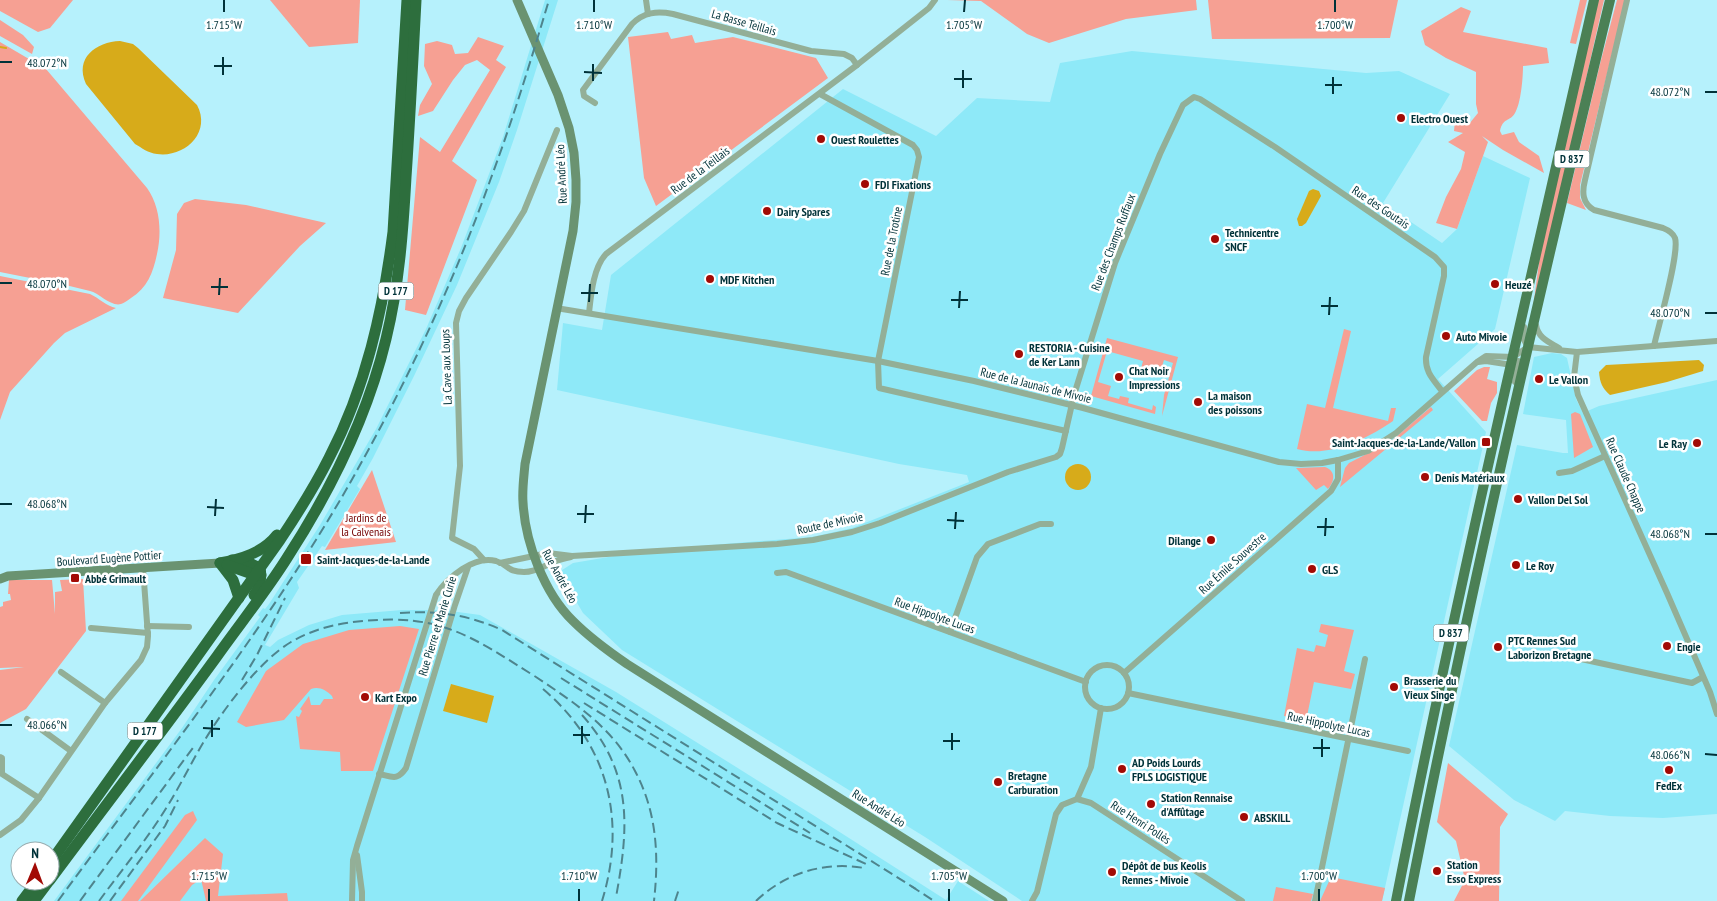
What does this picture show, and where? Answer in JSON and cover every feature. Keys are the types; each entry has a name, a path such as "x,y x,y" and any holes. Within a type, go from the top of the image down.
{"highway":[{"name":"D 177","path":"60,849 239,598 259,573 317,481 351,411 374,339 390,257 406,0"},
{"name":"D 177","path":"286,560 331,484 348,450 369,396 388,332 403,232 416,0"},
{"path":"220,563 258,551 272,541 312,479 351,411"},
{"path":"232,560 247,562 259,573"},
{"path":"220,563 259,573 275,569 286,560"},
{"path":"162,732 286,560"},
{"path":"220,563 233,580 239,598"},
{"path":"162,732 257,591 259,573"},
{"name":"D 177","path":"60,868 162,732"},
{"name":"D 177","path":"34,901 42,891"}],"main road":[{"name":"D 837","path":"1409,901 1464,632 1505,447 1539,239 1594,0"},
{"name":"D 837","path":"1396,901 1427,745 1493,437 1519,358 1535,318 1610,0"}],"street":[{"name":"Rue André Léo","path":"517,0 569,128 576,180 573,231 525,464 522,501 526,532 533,556 540,570 562,609 599,644 627,664 1003,901"},
{"path":"595,103 584,96 583,90 632,24 648,14 646,0"},
{"path":"857,65 929,8 935,0"},
{"path":"1627,0 1583,195 1587,204 1594,210 1663,228 1671,232 1675,238 1675,252 1670,278 1654,346"},
{"name":"La Basse Teillais","path":"648,14 658,12 673,14 811,52 844,54 852,58 857,65"},
{"name":"Rue de la Teillais","path":"589,313 597,268 606,254 857,65"},
{"name":"Rue de la Trotine","path":"820,94 913,145 919,157 878,361 879,388 1066,431"},
{"name":"Rue des Goutais","path":"1194,97 1275,147 1435,257 1444,267 1444,276 1426,356 1426,367 1430,377 1442,392"},
{"name":"Rue des Champs Ruffaux","path":"1072,405 1094,327 1124,239 1183,104 1194,97"},
{"name":"La Cave aux Loups","path":"484,560 474,549 452,538 460,466 456,336 459,311 524,211 557,130"},
{"path":"1519,358 1523,330 1535,277 1539,239"},
{"name":"Rue de la Jaunais de Mivoie","path":"556,308 878,361 974,381 1072,405 1279,462 1301,464 1338,460 1368,451 1380,444 1396,433 1486,356 1519,358 1562,350 1577,352 1717,341"},
{"path":"1535,318 1537,332 1541,337 1562,350"},
{"name":"Rue Claude Chappe","path":"1577,352 1574,377 1575,388 1703,677 1717,714"},
{"name":"Route de Mivoie","path":"500,563 548,553 572,556 778,544 813,540 852,532 880,523 1008,472 1056,457 1060,454 1062,448 1072,405"},
{"path":"1559,473 1572,471 1605,456"},
{"name":"Rue Émile Souvestre","path":"1124,673 1331,491 1338,479 1338,460"},
{"path":"950,632 977,557 988,544 1040,524 1052,524"},
{"name":"Route de Mivoie","path":"540,570 556,561 572,556"},
{"path":"468,567 484,560 500,563 512,571 540,570"},
{"name":"Boulevard Eugène Pottier","path":"0,579 8,576 220,563"},
{"name":"Rue Pierre et Marie Curie","path":"352,901 353,860 434,598 456,574 468,567"},
{"name":"Rue Pierre et Marie Curie","path":"379,774 396,778 401,776 406,768 468,567"},
{"path":"0,835 21,820 39,798 105,703 141,660 147,647 143,568"},
{"name":"Rue Hippolyte Lucas","path":"777,573 786,572 1086,682"},
{"path":"91,628 147,630 189,627"},
{"path":"1558,654 1692,683 1703,677"},
{"path":"1315,901 1365,659"},
{"path":"1102,666 1110,666 1118,668 1124,673 1128,680 1128,693 1123,702 1116,707 1109,709 1101,708 1088,698 1085,690 1086,682 1089,675 1095,669 1102,666"},
{"path":"61,672 105,703"},
{"name":"Rue Hippolyte Lucas","path":"1128,693 1408,751"},
{"path":"1032,901 1037,892 1056,814 1062,805 1077,799 1091,767 1101,708"},
{"path":"27,719 71,751"},
{"path":"0,757 2,758 2,774 39,798"},
{"name":"Rue Henri Pollès","path":"1077,799 1091,803 1242,901"},
{"name":"Rue Pierre et Marie Curie","path":"357,846 362,901"}],"shaded area":[{"path":"545,0 558,0 499,182 457,285 414,376 357,486 360,489 325,547 322,546 297,582 299,588 265,645 270,647 278,640 309,625 342,615 402,610 443,610 480,615 616,692 946,900 958,881 989,901 54,901 182,728 260,617 258,615 263,608 265,609 269,604 320,525 376,429 426,329 461,248 503,137"},
{"path":"120,41 133,44 138,48 197,105 201,115 201,125 193,142 185,148 177,152 157,154 135,144 86,84 83,75 85,59 103,44"},
{"path":"1132,51 1366,73 1399,71 1450,94 1383,203 1442,243 1457,229 1483,156 1530,178 1495,329 1438,379 1486,432 1382,901 1022,901 925,837 622,650 583,613 559,572 573,563 650,550 812,537 852,528 969,482 967,475 899,464 557,390 563,323 602,330 611,275 843,89 936,136 977,98 1050,102 1060,63"},
{"path":"1313,189 1319,191 1321,196 1306,223 1299,226 1297,219 1309,191"},
{"path":"1552,353 1561,354 1567,358 1576,399 1583,413 1599,406 1717,380 1717,814 1663,818 1610,816 1565,811 1555,821 1514,800 1449,746 1517,445 1568,453 1566,420 1523,414 1534,357"},
{"path":"1699,360 1704,365 1703,371 1667,382 1610,395 1603,388 1600,379 1599,372 1606,365"},
{"path":"1078,464 1087,468 1091,477 1087,486 1078,490 1069,486 1065,477 1069,468"},
{"path":"451,684 494,696 487,723 443,711"}],"green space":[{"path":"0,0 73,0 50,28 38,32 0,11"},
{"path":"270,0 360,0 358,43 309,47"},
{"path":"947,0 1196,0 1197,10 1126,19 1049,43 1027,34 981,1"},
{"path":"1208,0 1398,0 1390,38 1212,39"},
{"path":"1580,0 1587,0 1576,44 1570,43"},
{"path":"1598,0 1604,0 1532,315 1540,255"},
{"path":"1617,0 1625,0 1580,185 1580,198 1586,210 1567,203"},
{"path":"1461,7 1471,11 1463,32 1547,48 1549,63 1523,66 1523,77 1517,109 1513,116 1503,124 1500,131 1502,135 1514,132 1519,142 1539,156 1544,173 1482,136 1488,142 1457,229 1436,223 1446,197 1461,169 1465,152 1448,142 1463,133 1454,131 1455,120 1469,124 1478,113 1476,104 1476,72 1446,58 1425,45 1421,31"},
{"path":"0,20 23,35 34,47 32,54 0,36"},
{"path":"668,32 671,39 692,35 695,43 733,37 816,58 828,78 656,206 644,178 628,37"},
{"path":"478,37 504,46 496,60 506,67 452,161 477,180 426,315 405,310 420,137 440,152 490,70 477,60 465,65 433,111 418,116 420,105 432,84 424,66 425,44 437,41 452,45 455,54 468,53"},
{"path":"0,42 46,69 147,188 155,203 159,220 159,246 151,274 141,290 122,304 113,304 94,292 0,272"},
{"path":"195,199 246,205 326,223 300,246 238,313 163,298 176,250 177,214 184,203"},
{"path":"0,276 90,294 109,306 116,308 65,333 54,343 10,392 0,420"},
{"path":"1344,329 1351,331 1333,408 1388,421 1391,408 1396,408 1393,421 1360,440 1335,449 1309,451 1297,449 1307,404 1325,408"},
{"path":"1107,338 1178,357 1162,416 1164,395 1173,363 1164,360 1160,373 1156,376 1140,372 1143,361 1107,351 1098,382 1111,386 1108,396 1119,399 1120,396 1129,398 1128,403 1152,410 1153,405 1156,407 1155,414 1091,396"},
{"path":"1490,367 1487,379 1497,382 1497,393 1491,403 1487,421 1482,421 1454,391 1477,370"},
{"path":"1431,407 1433,410 1340,487 1345,468 1349,463 1390,442"},
{"path":"1575,412 1580,414 1593,447 1574,458 1571,414"},
{"path":"1325,467 1333,474 1332,483 1328,489 1324,485 1316,490 1296,468"},
{"name":"Jardins de la Calvenais","path":"372,470 396,542 325,550"},
{"path":"83,579 86,631 26,709 0,723 0,670 24,667 0,668 0,607 3,606 3,602 11,600 10,594 8,594 9,580 52,580 55,614 55,592 62,591 60,580"},
{"path":"1321,624 1354,630 1344,671 1355,674 1351,689 1314,682 1306,721 1284,716 1297,648 1314,652 1316,645 1325,647 1328,635 1319,632"},
{"name":"Kart Expo","path":"400,626 419,629 373,771 341,771 340,752 300,749 296,716 299,717 302,711 300,709 309,696 311,705 320,705 324,699 333,699 330,694 322,689 311,689 284,720 246,727 237,722 266,671 303,644 349,630"},
{"path":"1448,763 1508,814 1500,827 1499,901 1454,901 1465,880 1456,841 1437,822"},
{"path":"193,811 197,820 138,901 121,901 185,815"},
{"path":"205,838 223,854 218,896 287,893 288,901 206,901 201,879 192,885 180,901 140,901"},
{"path":"1331,877 1385,888 1382,901 1320,901"},
{"path":"1276,887 1313,894 1311,901 1273,901"}],"waterway":[{"path":"0,47 6,48"}],"railway":[{"path":"58,901 274,605 339,502 361,463 403,384 459,261 507,134 549,0"},
{"path":"242,680 257,655 285,598"},
{"path":"400,613 427,612 465,617 502,630 916,889"},
{"path":"99,901 157,822 220,716 266,661 299,637 326,627 345,623 391,620 415,621 436,625 456,631 475,640 551,687 579,707 604,729 626,756 635,771 648,802 655,834 656,884 654,901"},
{"path":"561,678 810,833"},
{"path":"543,689 565,711 583,734 597,759 606,785 611,813 612,841 609,871 602,901"},
{"path":"584,703 777,823 868,865"},
{"path":"582,715 599,736 611,758 619,779 623,801 624,824 623,847 616,897"},
{"path":"80,901 195,745"},
{"path":"110,901 165,826 178,800"},
{"path":"756,901 780,883 806,871 835,866 864,868"},
{"path":"911,886 934,901"},
{"path":"675,901 679,889"}],"place":[{"name":"Electro Ouest","path":"1401,118"},
{"name":"Ouest Roulettes","path":"821,139"},
{"name":"FDI Fixations","path":"865,184"},
{"name":"Dairy Spares","path":"767,211"},
{"name":"Technicentre SNCF","path":"1215,239"},
{"name":"MDF Kitchen","path":"710,279"},
{"name":"Heuzé","path":"1495,284"},
{"name":"Auto Mivoie","path":"1446,336"},
{"name":"RESTORIA - Cuisine de Ker Lann","path":"1019,354"},
{"name":"Chat Noir Impressions","path":"1119,377"},
{"name":"Le Vallon","path":"1539,379"},
{"name":"La maison des poissons","path":"1198,402"},
{"name":"Saint-Jacques-de-la-Lande/Vallon","path":"1486,442"},
{"name":"Le Ray","path":"1697,443"},
{"name":"Denis Matériaux","path":"1425,477"},
{"name":"Vallon Del Sol","path":"1518,499"},
{"name":"Dilange","path":"1211,540"},
{"name":"Saint-Jacques-de-la-Lande","path":"306,559"},
{"name":"Le Roy","path":"1516,565"},
{"name":"GLS","path":"1312,569"},
{"name":"Abbé Grimault","path":"75,578"},
{"name":"Engie","path":"1667,646"},
{"name":"PTC Rennes Sud Laborizon Bretagne","path":"1498,647"},
{"name":"Brasserie du Vieux Singe","path":"1394,687"},
{"name":"Kart Expo","path":"365,697"},
{"name":"AD Poids Lourds FPLS LOGISTIQUE","path":"1122,769"},
{"name":"FedEx","path":"1669,770"},
{"name":"Bretagne Carburation","path":"998,782"},
{"name":"Station Rennaise d'Affûtage","path":"1151,804"},
{"name":"ABSKILL","path":"1244,817"},
{"name":"Station Esso Express","path":"1437,871"},
{"name":"Dépôt de bus Keolis Rennes - Mivoie","path":"1112,872"}]}
